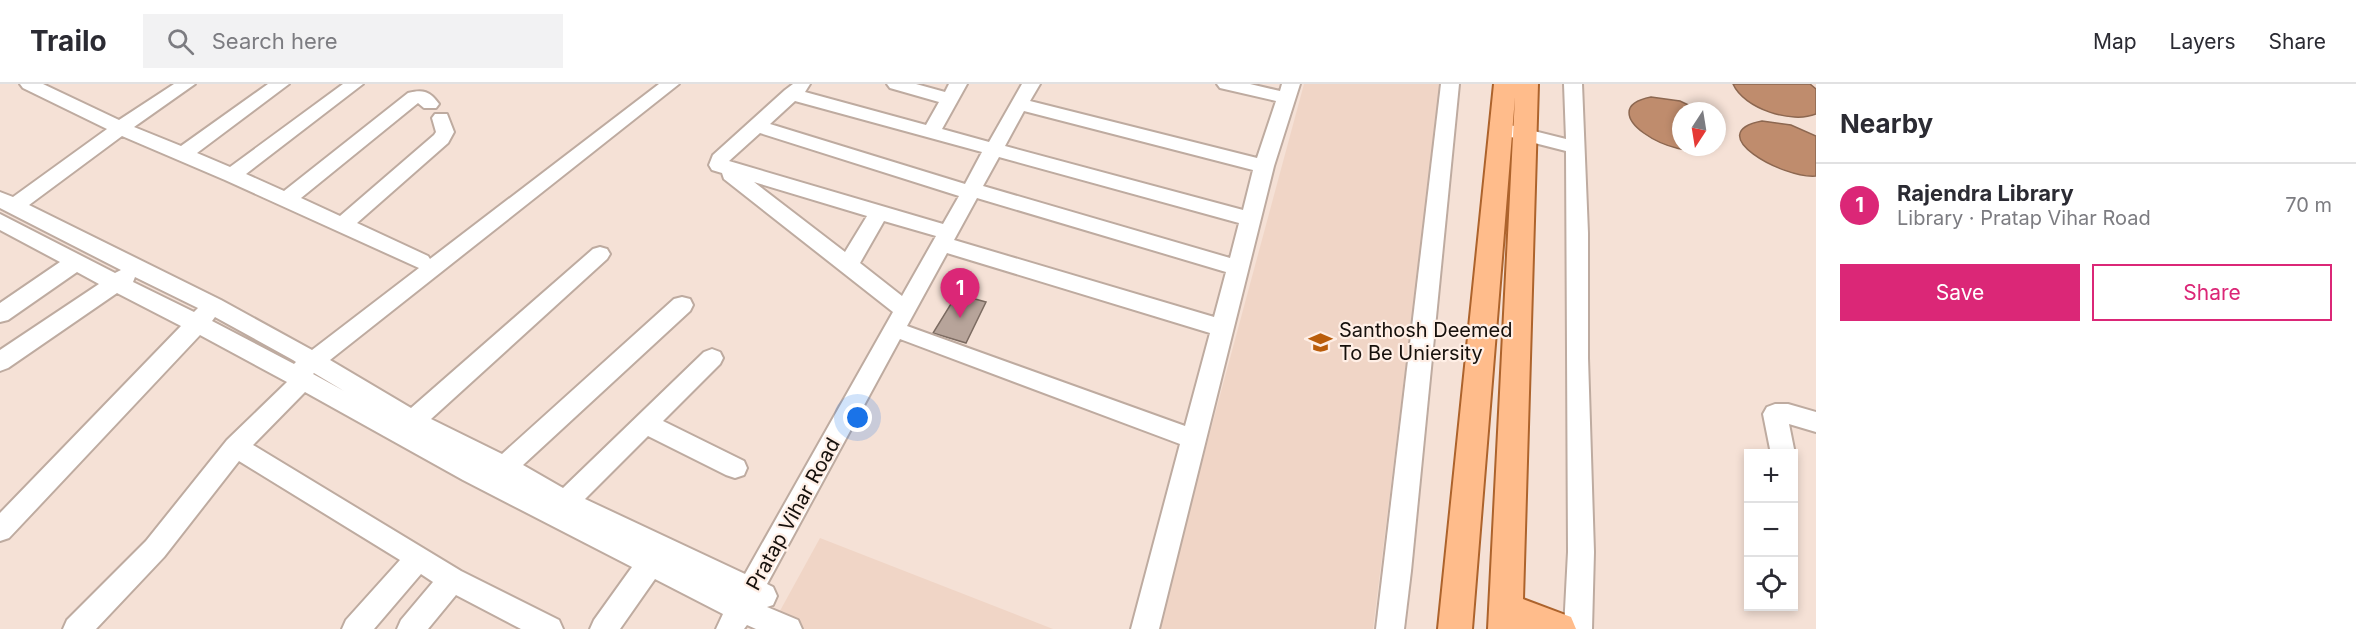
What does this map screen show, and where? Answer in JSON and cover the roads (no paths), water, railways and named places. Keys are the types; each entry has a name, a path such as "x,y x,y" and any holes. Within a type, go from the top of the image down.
{"main road":[{"path":"1505,84 1513,132 1506,619 1559,629"},
{"path":"1455,629 1513,132 1527,84"}],"street":[{"path":"29,84 120,128 343,224 421,261"},
{"path":"7,216 120,128 186,84"},
{"path":"183,154 280,84"},
{"path":"232,175 354,84"},
{"path":"299,368 544,174 653,84"},
{"path":"77,629 155,549 299,368 421,261 670,84"},
{"path":"896,84 954,92 931,132"},
{"name":"Pratap Vihar Road","path":"846,432 908,334 951,240 1030,84"},
{"name":"Pratap Vihar Road","path":"997,150 1041,84"},
{"path":"1145,629 1264,166 1289,91 1226,84"},
{"path":"1390,629 1450,84"},
{"path":"1573,84 1578,233 1577,357 1581,552 1578,629"},
{"path":"905,310 718,163 797,89 931,132 1250,219"},
{"path":"286,200 414,97 421,95 436,111 445,132 441,139 343,224"},
{"path":"1027,106 1264,166"},
{"path":"756,125 975,192 1238,268"},
{"path":"1513,132 1574,147"},
{"path":"721,166 879,212 951,240 1222,328"},
{"path":"848,265 879,212"},
{"path":"7,216 116,283 205,315"},
{"path":"7,216 136,269 205,315 299,368 472,473 788,629"},
{"name":"Pratap Vihar Road","path":"748,611 846,432 905,310 951,240"},
{"path":"413,421 600,254"},
{"path":"0,314 77,261"},
{"path":"0,362 136,269"},
{"path":"505,468 682,305"},
{"path":"0,530 205,315"},
{"path":"908,334 1194,439"},
{"path":"565,502 712,358"},
{"path":"299,368 413,421 505,468 748,611"},
{"path":"1782,449 1775,414 1788,414 1816,422"},
{"path":"645,424 735,468"},
{"path":"236,447 452,580 549,629"},
{"path":"356,629 419,558"},
{"path":"604,629 651,563"},
{"path":"411,629 452,580"}],"place":[{"name":"Rajendra Library","path":"960,318"},
{"name":"Santhosh Deemed To Be Uniersity","path":"1321,342"}]}
